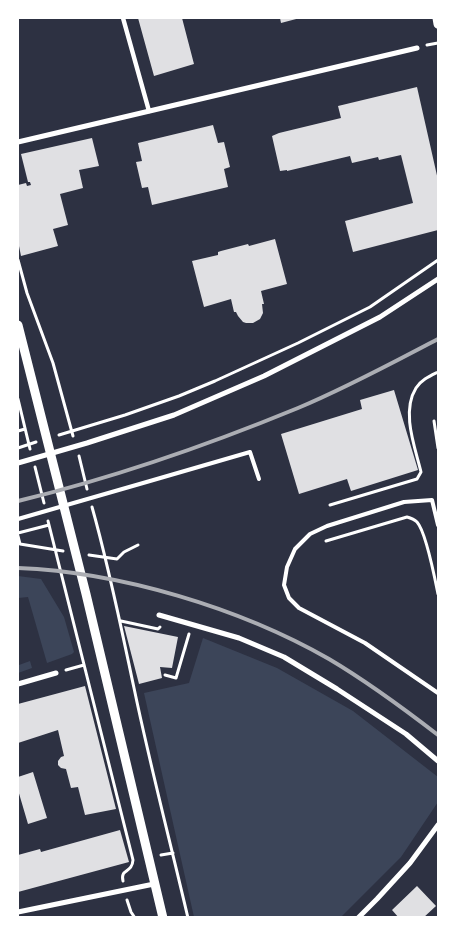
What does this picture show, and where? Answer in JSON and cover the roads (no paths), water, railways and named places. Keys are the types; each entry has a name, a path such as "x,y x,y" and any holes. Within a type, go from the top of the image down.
{"street":[{"path":"122,18 148,111"},
{"path":"437,18 438,24"},
{"path":"18,142 417,48"},
{"path":"18,463 174,415 264,376 380,317 438,280"},
{"path":"18,325 86,594 163,918"},
{"path":"159,615 239,638 284,657 406,734 438,761"},
{"path":"18,684 56,673"},
{"path":"358,918 410,863 438,825"},
{"path":"18,912 154,884"}],"lane":[{"path":"20,518 250,452 259,479"},
{"path":"438,525 432,500 404,502 327,526 310,534 295,549 287,567 284,585 289,598 299,608 365,643 438,693"}],"railway":[{"path":"18,501 125,471 195,448 264,422 334,392 438,339"},
{"path":"18,568 57,571 138,585 218,609 257,624 329,659 385,696 438,735"}]}
